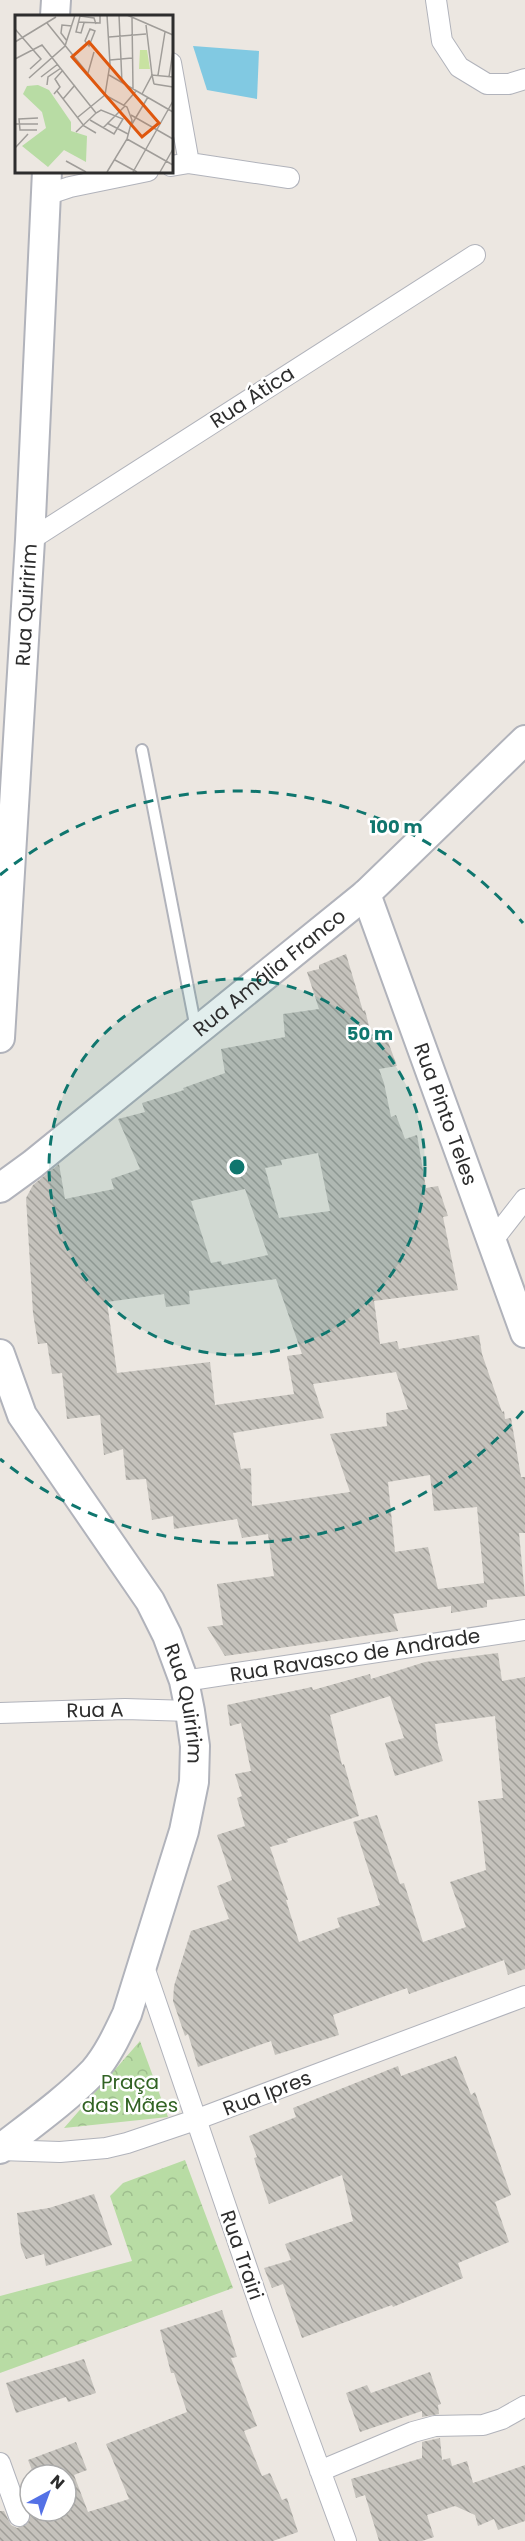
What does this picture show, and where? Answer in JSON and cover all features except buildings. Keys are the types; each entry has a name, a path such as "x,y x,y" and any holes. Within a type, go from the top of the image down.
{"main road":[{"path":"55,15 56,0"},
{"name":"Rua Quiririm","path":"0,1038 30,540 47,183"},
{"name":"Rua Amália Franco","path":"0,1188 33,1164 366,894 525,740"},
{"name":"Rua Pinto Teles","path":"366,894 525,1333"},
{"name":"Rua Quiririm","path":"0,1354 22,1415 150,1601 167,1635 184,1681 195,1746 194,1782 184,1831 144,1967 127,2014 95,2070 59,2103 0,2150"}],"street":[{"path":"436,0 442,41 459,67 487,84 509,84 525,79"},
{"path":"172,74 180,164 289,178"},
{"path":"47,183 70,187 143,172"},
{"name":"Rua Ática","path":"30,540 475,255"},
{"path":"492,1240 525,1198"},
{"name":"Rua Ravasco de Andrade","path":"184,1681 525,1630"},
{"name":"Rua A","path":"0,1713 125,1709 190,1711"},
{"name":"Rua Trairi","path":"144,1967 195,2120 346,2541"},
{"name":"Rua Ipres","path":"0,2150 60,2152 106,2148 195,2120 525,1996"},
{"path":"320,2471 413,2432 435,2426 483,2424 502,2419 525,2406"},
{"path":"0,2463 18,2513"}],"lane":[{"path":"142,750 174,923 197,1031"}],"green space":[{"name":"Praça das Mães","path":"140,2041 168,2117 64,2128"},
{"path":"185,2160 233,2288 0,2373 0,2296 132,2261 110,2196 123,2183"}],"water":[{"path":"193,46 259,51 257,99 207,90"}]}
